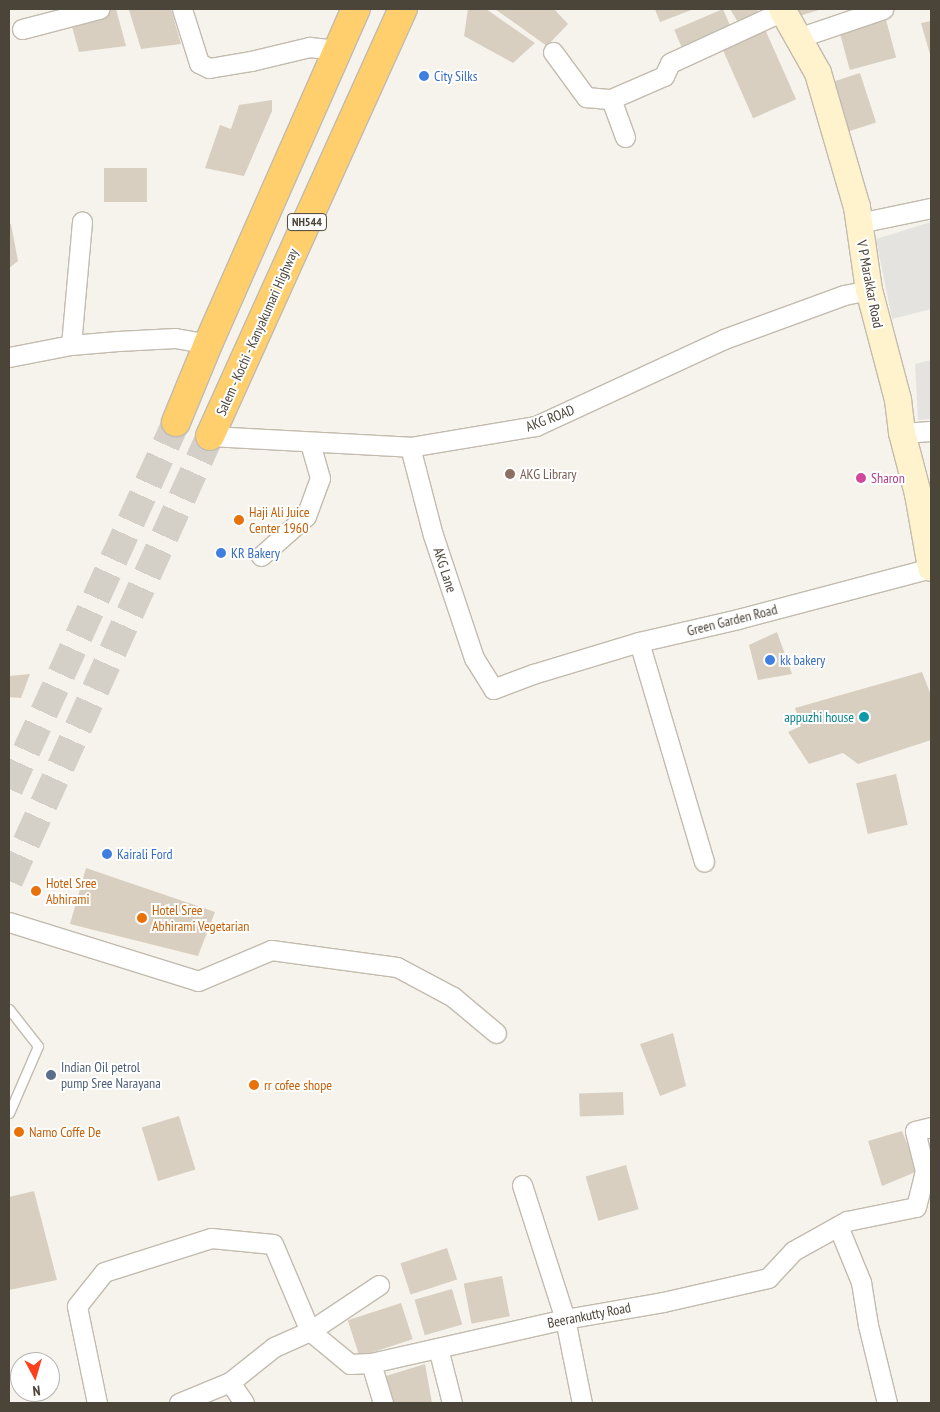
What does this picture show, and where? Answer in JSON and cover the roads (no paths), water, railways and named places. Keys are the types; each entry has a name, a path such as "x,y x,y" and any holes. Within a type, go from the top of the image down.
{"highway":[{"name":"NH544","path":"176,422 208,344 356,9"},
{"name":"Salem - Kochi - Kanyakumari Highway","path":"210,436 403,9"}],"street":[{"path":"22,28 99,9"},
{"path":"182,9 199,63 209,68 309,47 338,50"},
{"path":"798,38 883,9"},
{"path":"554,52 586,97 611,99 664,76 670,63 782,10"},
{"name":"V P Marakkar Road","path":"782,10 818,73 857,207 869,290 898,400 902,433 918,494 931,568"},
{"path":"611,99 624,137"},
{"path":"859,223 931,208"},
{"path":"71,345 82,221"},
{"name":"AKG ROAD","path":"210,436 410,447 536,426 724,339 844,295 869,290"},
{"path":"9,357 71,345 175,338 208,344"},
{"path":"902,433 931,431"},
{"path":"261,556 306,516 320,478 310,442"},
{"name":"AKG Lane","path":"410,447 433,536 474,658 492,689"},
{"name":"Green Garden Road","path":"492,689 533,674 639,642 738,619 931,568"},
{"path":"639,642 704,862"},
{"path":"9,922 198,981 271,950 397,967 453,997 496,1033"},
{"name":"Beerankutty Road","path":"310,1332 350,1364 371,1363 565,1319 663,1302 768,1278 793,1252 847,1221 916,1207 925,1171 915,1131 931,1127"},
{"path":"522,1185 565,1319 582,1403"},
{"path":"838,1226 861,1282 868,1325 887,1403"},
{"path":"97,1403 77,1306 104,1272 211,1238 273,1244 310,1332"},
{"path":"179,1403 230,1382 274,1347 310,1332 379,1285"},
{"path":"438,1348 452,1403"},
{"path":"371,1363 383,1403"},
{"path":"230,1382 244,1403"}],"lane":[{"path":"9,1010 38,1046 9,1113"}],"tunnel":[{"path":"9,789 176,422"},
{"path":"9,881 210,436"}],"place":[{"name":"City Silks","path":"424,76"},
{"name":"AKG Library","path":"510,474"},
{"name":"Sharon","path":"861,478"},
{"name":"Haji Ali Juice Center 1960","path":"239,520"},
{"name":"KR Bakery","path":"221,553"},
{"name":"kk bakery","path":"770,660"},
{"name":"appuzhi house","path":"864,717"},
{"name":"Kairali Ford","path":"107,854"},
{"name":"Hotel Sree Abhirami","path":"36,891"},
{"name":"Hotel Sree Abhirami Vegetarian","path":"142,918"},
{"name":"Indian Oil petrol pump Sree Narayana","path":"51,1075"},
{"name":"rr cofee shope","path":"254,1085"},
{"name":"Namo Coffe De","path":"19,1132"}]}
